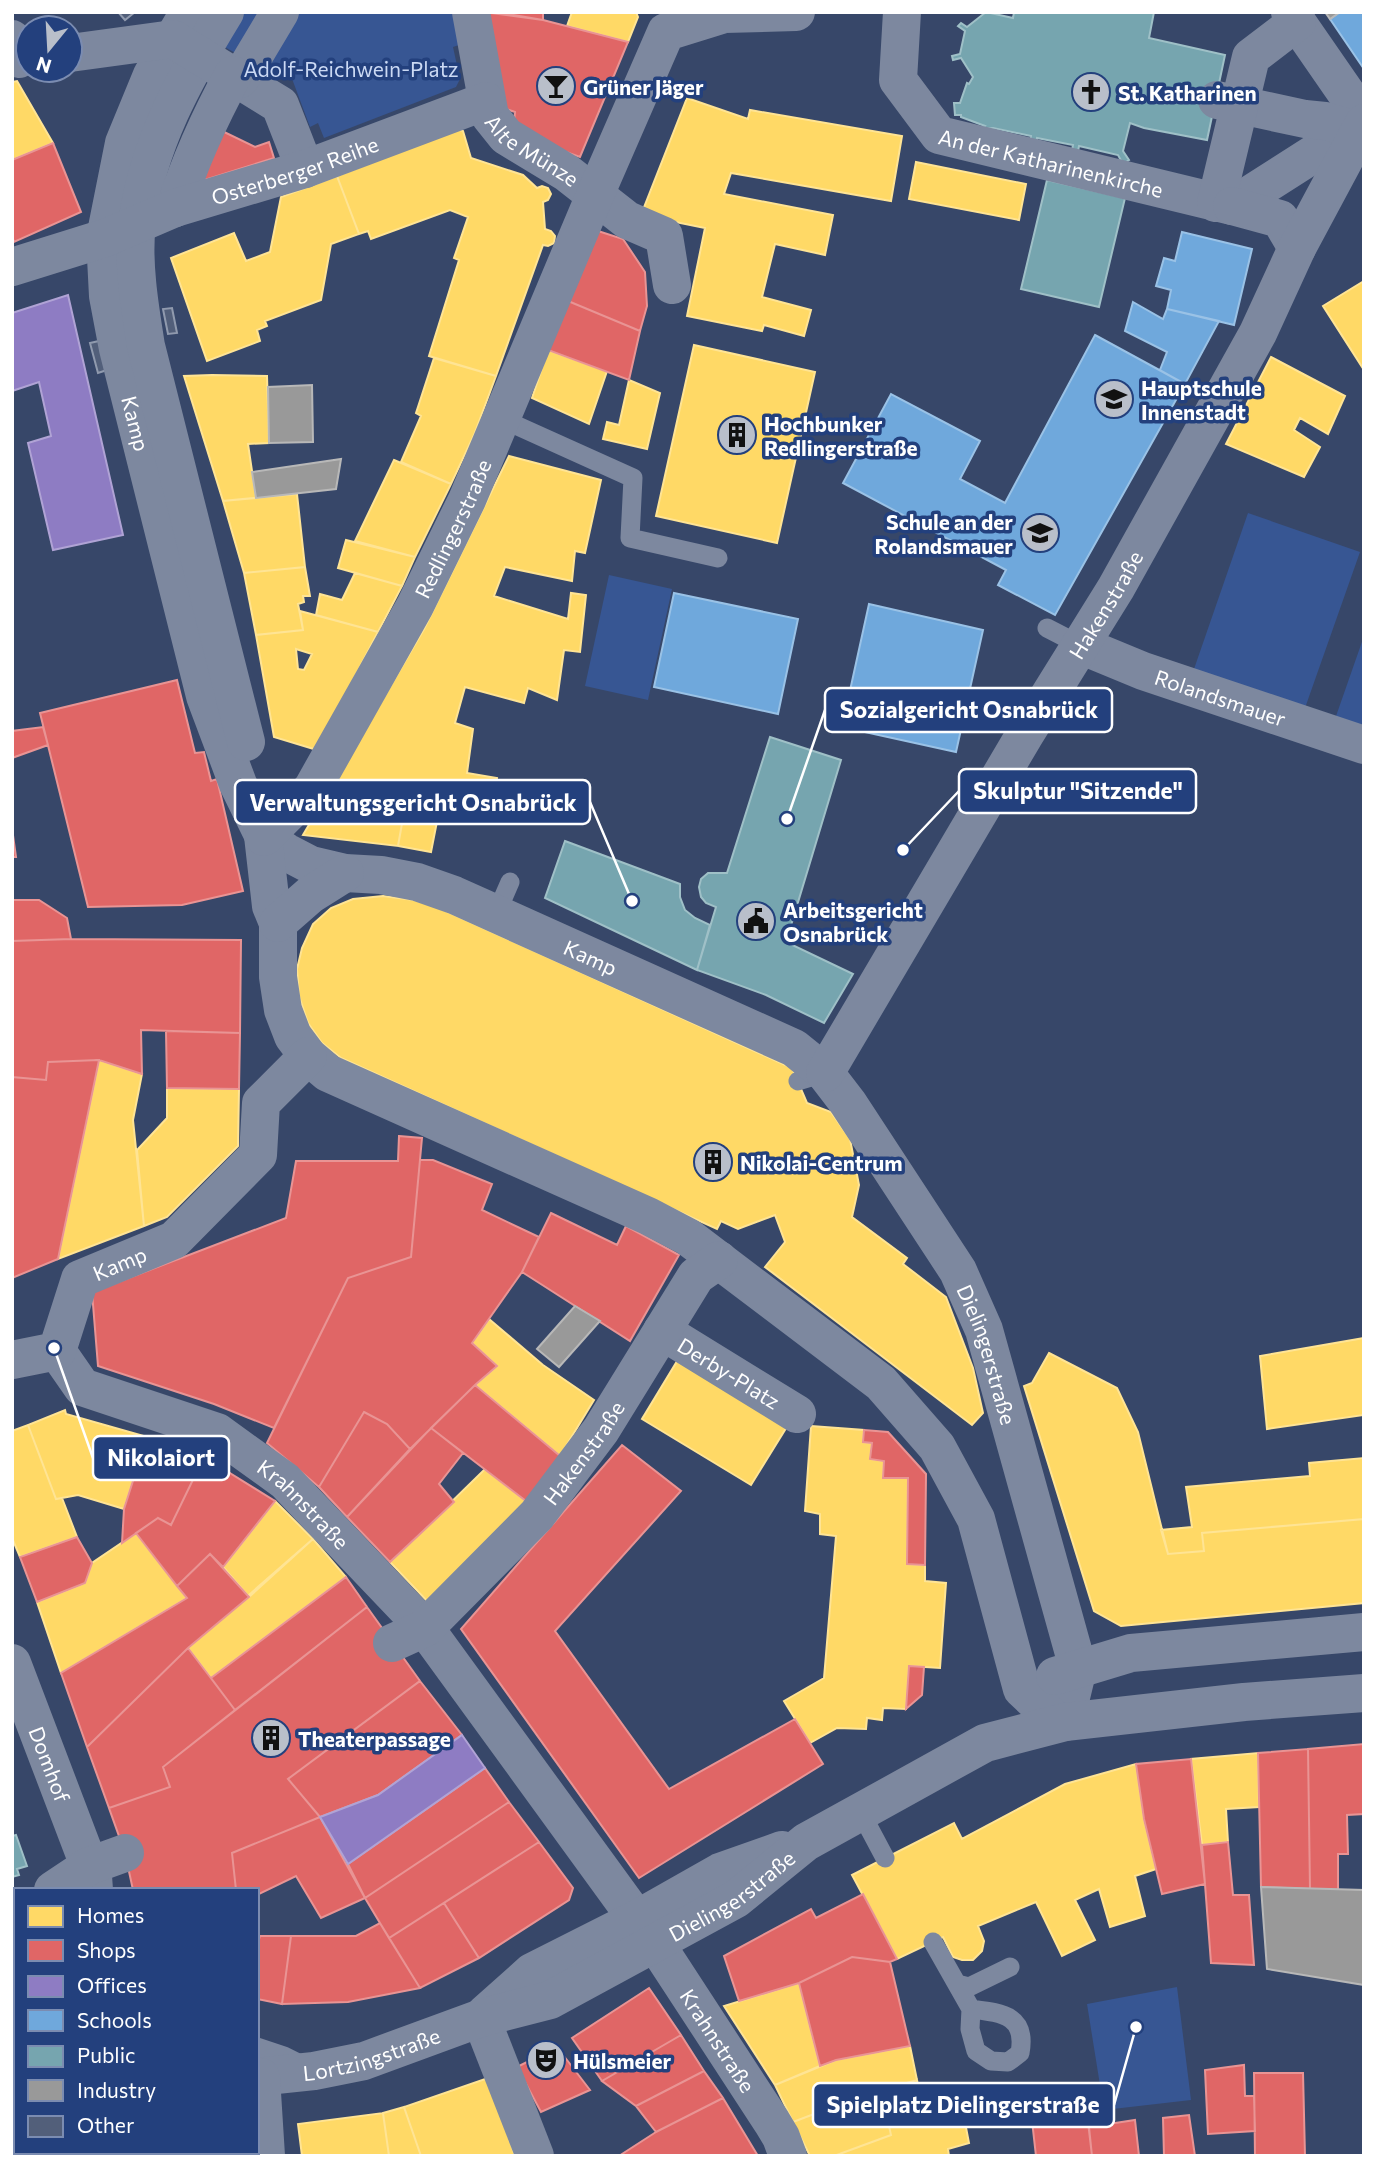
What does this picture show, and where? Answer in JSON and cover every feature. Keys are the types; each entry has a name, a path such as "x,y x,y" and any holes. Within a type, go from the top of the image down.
{"street":[{"name":"Kamp","path":"225,12 187,35 178,91 121,231 138,291 146,346 255,781 271,906 278,923 278,976 283,1010 293,1036 308,1056 328,1073 624,1205 688,1237 719,1260"},
{"path":"175,208 187,168 211,114 280,12"},
{"name":"Alte Münze","path":"471,12 490,116 506,136 567,173 627,220 664,236 672,285"},
{"path":"595,195 666,32 724,14 796,12"},
{"name":"An der Katharinenkirche","path":"902,12 898,80 939,135 1280,219 1297,248"},
{"path":"1224,205 1228,102 1251,57 1293,17 1361,123"},
{"path":"84,51 187,35 236,77 280,105 305,169"},
{"name":"Osterberger Reihe","path":"12,267 121,231 175,208 305,169 486,101"},
{"path":"1228,102 1361,123"},
{"path":"1224,205 1361,123"},
{"name":"Hakenstraße","path":"811,1077 1024,736 1064,637 1116,588 1258,334 1297,248 1361,123"},
{"name":"Redlingerstraße","path":"264,837 312,789 415,606 467,500 595,195"},
{"name":"Rolandsmauer","path":"1064,637 1143,671 1364,746"},
{"name":"Kamp","path":"264,837 311,864 345,873 381,875 504,897 794,1048 811,1077"},
{"path":"278,923 310,895 345,873"},
{"name":"Kamp","path":"57,1351 80,1279 174,1240 258,1155 261,1103 308,1056"},
{"name":"Dielingerstraße","path":"811,1077 858,1116 958,1271 984,1330 1078,1668 1062,1722"},
{"path":"719,1260 881,1383 937,1447 976,1519 1022,1689 1062,1722"},
{"name":"Hakenstraße","path":"408,1635 537,1515 601,1430 696,1276 719,1260"},
{"name":"Derby-Platz","path":"662,1331 797,1413"},
{"path":"12,1360 57,1351"},
{"name":"Krahnstraße","path":"57,1351 82,1387 217,1432 285,1481 647,1932 769,2138"},
{"path":"1022,1689 1078,1668 1131,1653 1364,1632"},
{"name":"Domhof","path":"12,1663 92,1878"},
{"name":"Dielingerstraße","path":"985,1743 1022,1689"},
{"name":"Dielingerstraße","path":"647,1932 736,1899 806,1842 985,1743 1062,1722 1244,1702 1364,1693"},
{"path":"60,1888 92,1878 125,1853"},
{"name":"Lortzingstraße","path":"259,2067 314,2071 364,2061 481,2018 550,2000 647,1932"},
{"path":"481,2018 535,2156"},
{"path":"259,2078 266,2156"}],"lane":[{"path":"502,419 633,478 630,538 718,558"},
{"path":"1009,697 1024,736"},
{"path":"662,1202 688,1237"},
{"path":"860,1811 885,1858"},
{"path":"933,1942 971,2009"},
{"path":"957,1984 969,1987 1010,1966"}],"green space":[{"path":"241,12 265,12 239,55 221,45"},
{"name":"Adolf-Reichwein-Platz","path":"298,12 452,12 462,44 453,47 460,79 456,87 324,138 318,123 310,127 291,76 268,61"},
{"path":"1248,513 1360,552 1305,708 1194,669"},
{"path":"609,575 672,589 648,700 585,686"},
{"path":"1364,636 1364,729 1335,719"},
{"path":"1177,1987 1191,2100 1104,2110 1087,2004"}],"building: Homes":[{"path":"572,12 636,12 638,17 628,42 567,26"},
{"path":"12,82 19,84 53,143 12,160"},
{"path":"687,98 748,119 750,110 902,136 891,201 731,173 724,194 833,215 825,255 775,244 762,297 811,310 804,336 764,325 762,331 687,316 705,228 641,215"},
{"path":"457,129 463,131 471,158 523,175 537,188 548,188 551,194 548,200 543,202 545,229 555,236 554,243 543,245 496,376 429,356 459,260 454,258 468,217 450,210 371,239 368,231 359,234 337,176"},
{"path":"916,162 1026,184 1019,220 909,199"},
{"path":"337,176 359,234 331,244 321,300 265,321 267,326 257,330 260,341 207,361 171,258 234,233 246,261 270,252 281,197"},
{"path":"1364,281 1364,370 1323,306"},
{"name":"Hochbunker Redlingerstraße","path":"694,345 815,372 777,543 656,516"},
{"path":"548,350 607,371 589,424 532,398"},
{"path":"1271,357 1345,396 1328,434 1300,418 1294,430 1320,447 1304,477 1226,444"},
{"path":"434,358 496,376 474,435 451,484 401,462 421,416 416,413"},
{"path":"184,376 267,376 269,443 248,444 256,498 223,501"},
{"path":"629,380 660,393 647,449 603,439 607,422 619,425"},
{"path":"509,456 601,480 585,553 575,551 572,581 505,567 494,596 568,619 571,593 586,595 580,652 564,650 557,700 528,688 524,703 465,687 455,723 473,729 467,773 497,778 492,804 408,790 398,846 303,835 424,629"},
{"path":"394,460 451,484 415,557 355,541"},
{"path":"297,494 305,567 244,573 223,501"},
{"path":"346,540 415,557 402,586 338,568"},
{"path":"305,567 310,596 303,596 304,602 298,604 303,630 256,635 244,573"},
{"path":"355,573 402,586 378,632 316,615 320,594 342,600"},
{"path":"300,611 378,632 317,750 274,737 256,635 303,630","holes":["296,649 312,654 304,670 298,669"]},
{"path":"408,790 442,796 431,852 398,846"},
{"name":"Nikolai-Centrum","path":"383,896 414,900 437,907 792,1068 807,1103 831,1112 850,1139 859,1185 852,1217 907,1258 903,1264 946,1297 973,1368 983,1413 972,1425 765,1267 785,1242 775,1215 738,1229 721,1221 717,1229 341,1058 322,1043 308,1023 299,996 297,969 302,948 313,924 331,908 353,899"},
{"path":"99,1060 142,1074 133,1120 144,1226 58,1259"},
{"path":"167,1088 239,1089 238,1146 167,1217 144,1226 137,1150 167,1118"},
{"path":"489,1319 543,1365 594,1400 560,1456 475,1385 497,1366 472,1343"},
{"path":"1364,1338 1364,1415 1267,1429 1260,1356"},
{"path":"1049,1353 1117,1388 1138,1432 1168,1554 1204,1551 1202,1533 1364,1519 1364,1603 1121,1626 1094,1611 1024,1386 1032,1383"},
{"path":"679,1358 788,1425 751,1485 642,1419"},
{"path":"65,1410 66,1414 147,1437 124,1509 78,1495 56,1499 28,1425"},
{"path":"28,1425 56,1499 62,1498 77,1537 20,1557 12,1538 12,1431"},
{"path":"811,1426 864,1430 863,1442 872,1443 870,1459 884,1461 883,1478 908,1478 907,1564 925,1565 925,1581 946,1583 940,1668 909,1666 906,1709 883,1708 882,1720 867,1718 866,1729 837,1728 810,1743 784,1701 824,1678 836,1536 820,1534 820,1514 805,1511"},
{"path":"1364,1458 1364,1519 1202,1533 1204,1551 1168,1554 1161,1530 1192,1527 1186,1487 1310,1476 1309,1463"},
{"path":"485,1469 526,1501 428,1602 390,1562"},
{"path":"275,1501 313,1539 249,1597 223,1567"},
{"path":"136,1533 187,1598 61,1673 37,1602 85,1583 92,1563"},
{"path":"313,1539 346,1577 211,1678 188,1648"},
{"path":"1258,1753 1259,1807 1226,1809 1228,1842 1202,1845 1191,1759"},
{"path":"1136,1764 1144,1819 1156,1869 1135,1876 1145,1916 1110,1927 1099,1889 1075,1900 1095,1940 1062,1956 1036,1902 978,1926 984,1941 982,1951 973,1960 953,1957 943,1937 897,1959 852,1875 954,1823 962,1839 1065,1784"},
{"path":"799,1983 820,2066 775,2085 724,2006"},
{"path":"910,2046 917,2080 859,2097 793,2122 775,2085 836,2060"},
{"path":"488,2078 515,2156 421,2156 404,2107"},
{"path":"917,2080 925,2119 889,2126 891,2135 834,2156 810,2156 793,2122 859,2097"},
{"path":"404,2107 421,2156 389,2156 383,2113"},
{"path":"963,2112 969,2143 948,2149 949,2156 834,2156 891,2135 889,2126"},
{"path":"383,2113 389,2156 302,2156 298,2124"},
{"path":"112,2154 208,2154 207,2156"}],"building: Shops":[{"name":"Grüner Jäger","path":"483,12 543,20 628,42 580,157 513,133 515,112 506,109"},
{"path":"496,12 543,12 543,20"},
{"path":"220,130 255,147 269,142 274,158 195,183"},
{"path":"53,143 81,212 14,242 12,160"},
{"path":"598,231 623,239 645,272 647,306 640,331 568,301"},
{"path":"568,301 640,331 629,380 548,350"},
{"path":"177,680 195,753 204,752 211,781 217,779 243,891 182,905 88,907 40,713"},
{"path":"43,727 48,745 12,758 12,731"},
{"path":"12,828 16,857 12,857"},
{"path":"12,900 39,900 67,918 71,939 12,941"},
{"path":"241,940 240,1033 141,1030 142,1074 99,1060 48,1062 46,1080 12,1077 12,941"},
{"path":"166,1031 240,1033 239,1089 167,1088"},
{"path":"99,1060 58,1259 12,1278 12,1077 46,1080 48,1062"},
{"path":"399,1136 422,1138 411,1257 348,1278 274,1428 214,1404 98,1366 92,1292 286,1218 296,1161 398,1161"},
{"path":"420,1160 433,1160 492,1184 482,1210 539,1237 522,1272 472,1343 497,1366 410,1449 387,1424 364,1412 319,1487 267,1443 348,1278 411,1257"},
{"path":"551,1213 617,1245 626,1226 679,1255 630,1341 522,1272"},
{"path":"475,1385 560,1456 526,1501 431,1428"},
{"path":"364,1412 387,1424 410,1449 347,1517 319,1487"},
{"path":"431,1428 463,1453 439,1484 454,1502 390,1562 347,1517"},
{"path":"864,1430 888,1432 926,1474 925,1565 907,1564 908,1478 883,1478 884,1461 870,1459 872,1443 863,1442"},
{"path":"147,1437 204,1457 171,1525 158,1518 122,1543 124,1509"},
{"path":"622,1445 681,1491 555,1631 669,1789 795,1719 823,1764 639,1878 461,1629"},
{"path":"204,1457 275,1501 223,1567 210,1554 177,1586 136,1533 158,1518 171,1525"},
{"path":"77,1537 92,1563 85,1583 37,1602 20,1557"},
{"path":"210,1554 249,1597 188,1648 87,1747 61,1673 187,1598 177,1586"},
{"path":"346,1577 367,1607 235,1710 211,1678"},
{"name":"Theaterpassage","path":"367,1607 420,1681 288,1779 320,1817 232,1853 236,1888 133,1888 125,1853 109,1808 170,1787 163,1767"},
{"path":"188,1648 235,1710 163,1767 170,1787 109,1808 87,1747"},
{"path":"909,1666 924,1667 922,1695 906,1709"},
{"path":"420,1681 462,1735 378,1795 320,1817 288,1779"},
{"path":"1364,1744 1364,1814 1347,1815 1348,1854 1338,1854 1338,1890 1310,1889 1308,1749"},
{"path":"1308,1749 1310,1889 1261,1887 1258,1753"},
{"path":"1191,1759 1205,1884 1162,1894 1144,1819 1136,1764"},
{"path":"485,1768 509,1802 365,1898 348,1864"},
{"path":"509,1802 539,1842 389,1938 365,1898"},
{"path":"320,1817 365,1898 321,1918 296,1876 259,1894 259,1888 236,1888 232,1853"},
{"path":"539,1842 573,1888 569,1900 479,1958 444,1903"},
{"path":"1228,1842 1233,1895 1249,1895 1254,1965 1211,1963 1202,1845"},
{"path":"863,1894 897,1959 890,1962 852,1957 799,1983 739,2001 724,1956 811,1909 816,1918"},
{"path":"444,1903 479,1958 420,1988 389,1938"},
{"path":"380,1923 420,1988 348,2002 282,2004 291,1936 356,1936"},
{"path":"260,1936 291,1936 282,2004 259,1999"},
{"path":"852,1957 890,1962 910,2046 836,2060 820,2066 799,1983"},
{"path":"649,1988 681,2035 602,2081 572,2038"},
{"path":"681,2035 704,2071 636,2106 602,2081"},
{"path":"557,2047 590,2090 541,2112 517,2067"},
{"path":"1244,2065 1245,2096 1254,2096 1255,2131 1208,2134 1205,2070"},
{"path":"704,2071 723,2098 656,2132 636,2106"},
{"path":"1254,2073 1303,2073 1305,2156 1255,2156"},
{"path":"1084,2088 1092,2156 1036,2156 1029,2094"},
{"path":"723,2098 758,2156 619,2156 656,2132"},
{"path":"1189,2115 1195,2156 1164,2156 1163,2118"},
{"path":"1135,2120 1139,2156 1092,2156 1089,2127"}],"building: Offices":[{"path":"68,295 123,535 53,550 28,443 51,436 39,382 12,391 12,313"},
{"path":"462,1735 485,1768 348,1864 320,1817 378,1795"}],"building: Schools":[{"path":"1340,12 1364,12 1364,69 1330,19"},
{"path":"1182,232 1252,249 1234,325 1167,309 1171,290 1156,286 1164,258 1175,261"},
{"path":"1133,302 1163,319 1167,309 1219,321 1185,384 1160,370 1167,352 1125,331"},
{"path":"1095,335 1185,384 1055,615 998,585 1006,570 843,483 891,394 980,441 960,479 1005,503"},
{"path":"674,593 798,619 778,714 654,687"},
{"path":"869,604 983,630 956,752 842,727"}],"building: Public":[{"name":"St. Katharinen","path":"986,12 1013,18 1014,12 1154,12 1149,38 1225,55 1207,140 1130,123 1123,151 1129,160 1123,164 1118,155 1079,146 1077,157 1071,155 1073,145 1037,138 1036,148 1029,147 1031,136 993,128 982,129 985,126 955,115 954,103 960,103 967,83 969,84 973,77 961,58 953,60 952,56 960,54 965,31 958,26 961,23 967,27"},
{"path":"1047,180 1125,198 1099,307 1021,289"},
{"path":"770,737 841,760 786,942 853,974 824,1023 766,995 697,970 716,907 706,903 701,897 701,879 708,873 727,873"},
{"path":"565,841 680,884 680,897 685,910 710,925 697,970 545,898"},
{"path":"16,1835 27,1866 17,1869 19,1875 12,1877 12,1836"}],"building: Industry":[{"path":"1325,12 1340,12 1330,19"},
{"path":"312,385 313,442 269,443 268,387"},
{"path":"341,459 336,489 256,498 252,472"},
{"path":"575,1306 600,1321 559,1367 537,1349"},
{"path":"1261,1887 1364,1890 1364,1985 1267,1969"}],"building: Other":[{"path":"118,12 135,12 125,20"},
{"path":"172,308 177,333 168,334 163,309"},
{"path":"99,341 107,370 98,373 90,343"}],"place":[{"name":"Grüner Jäger","path":"556,86"},
{"name":"St. Katharinen","path":"1091,92"},
{"name":"Hauptschule Innenstadt","path":"1114,399"},
{"name":"Hochbunker Redlingerstraße","path":"737,435"},
{"name":"Schule an der Rolandsmauer","path":"1040,533"},
{"name":"Sozialgericht Osnabrück","path":"787,819"},
{"name":"Skulptur \"Sitzende\"","path":"903,850"},
{"name":"Verwaltungsgericht Osnabrück","path":"632,901"},
{"name":"Arbeitsgericht Osnabrück","path":"756,921"},
{"name":"Nikolai-Centrum","path":"713,1162"},
{"name":"Nikolaiort","path":"54,1348"},
{"name":"Theaterpassage","path":"271,1738"},
{"name":"Spielplatz Dielingerstraße","path":"1136,2027"},
{"name":"Hülsmeier","path":"546,2060"}]}
